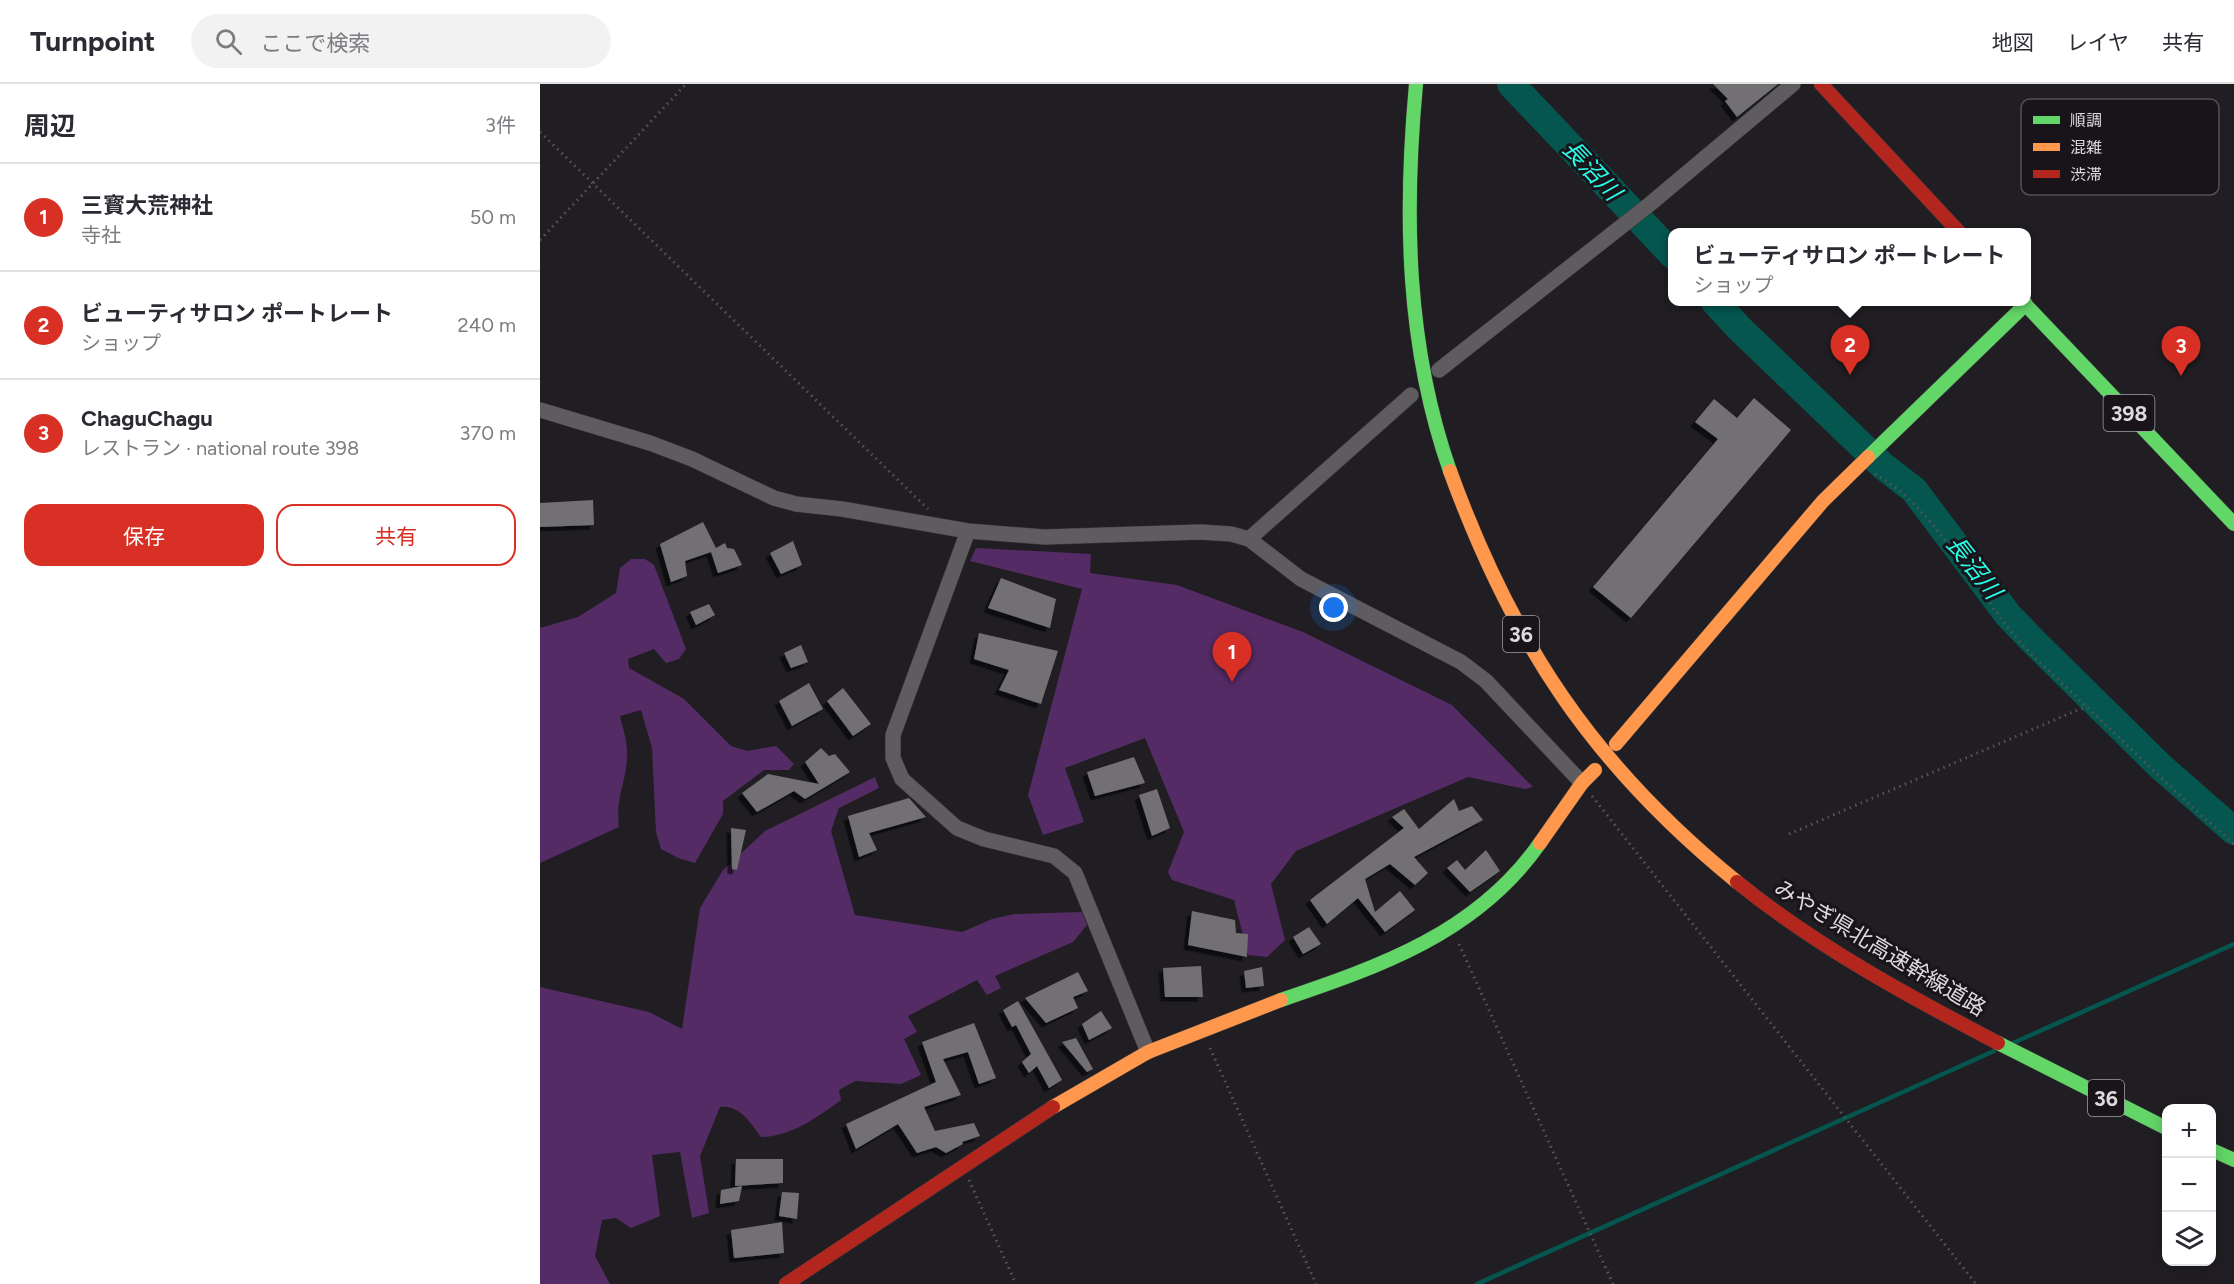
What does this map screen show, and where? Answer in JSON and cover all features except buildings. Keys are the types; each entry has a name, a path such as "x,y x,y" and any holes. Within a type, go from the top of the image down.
{"main road":[{"name":"みやぎ県北高速幹線道路","path":"1416,84 1407,196 1410,272 1419,348 1435,424 1459,503 1479,555 1508,611 1549,680 1587,732 1640,797 1755,897 1839,952 1938,1012 2162,1126"},
{"path":"1821,84 1955,228"},
{"path":"1616,744 1816,509 2022,306"},
{"name":"398","path":"2028,306 2234,524"},
{"path":"786,1284 962,1165 1078,1091 1148,1052 1371,969 1406,954 1452,928 1493,896 1515,874 1536,849 1582,783 1595,770"},
{"path":"2216,1152 2234,1160"}],"street":[{"path":"1439,370 1650,204 1793,84"},
{"path":"1249,539 1411,395"},
{"path":"540,410 650,443 774,498 796,504 843,509 968,531 1044,537 1200,532 1232,534 1249,539 1301,579 1461,662 1478,674 1515,710 1582,783"},
{"path":"968,531 893,735 893,758 902,779 957,828 984,839 1054,856 1076,873 1148,1052"}],"path":[{"path":"540,240 686,84"},
{"path":"540,132 947,527"},
{"path":"1861,465 1907,498 1936,531 2013,634 2193,808 2234,844"},
{"path":"1789,834 2087,705"},
{"path":"1582,783 1976,1284"},
{"path":"1452,928 1613,1284"},
{"path":"1202,1031 1316,1284"},
{"path":"962,1165 1016,1284"}],"shaded area":[{"path":"976,548 1091,554 1090,573 1177,585 1303,632 1452,705 1533,787 1525,789 1468,777 1296,851 1271,884 1285,940 1267,957 1248,955 1234,900 1172,880 1168,872 1184,832 1145,738 1065,768 1084,822 1043,835 1028,795 1082,589 970,561"},
{"path":"631,559 645,559 654,565 686,649 679,659 666,663 654,649 628,659 629,668 684,699 731,746 747,751 776,746 794,764 789,770 764,770 723,801 723,814 695,863 678,858 661,849 656,832 652,748 641,710 620,716 627,752 618,808 619,827 540,863 540,628 578,617 616,593 620,568"},
{"path":"875,777 879,788 839,808 831,831 855,915 962,932 992,919 1014,914 1082,912 1087,925 1073,942 995,976 1001,988 987,995 977,980 908,1016 917,1032 904,1039 921,1075 901,1084 855,1081 839,1090 841,1100 823,1113 793,1130 772,1136 761,1137 739,1112 720,1107 700,1156 709,1213 692,1218 680,1152 652,1155 660,1216 631,1228 616,1218 602,1220 595,1256 610,1284 540,1284 540,987 649,1012 682,1029 700,908 723,870 765,831"}],"waterway":[{"name":"長沼川","path":"1511,84 1668,250"},
{"name":"長沼川","path":"1719,306 1883,466 1914,490 2008,615 2160,766 2234,831"},
{"path":"2013,1043 2234,944"},
{"path":"1477,1284 1994,1051"}],"traffic: fast":[{"path":"1416,84 1410,182 1412,279 1424,376 1435,424 1450,471"},
{"path":"1868,457 2024,306"},
{"path":"2027,306 2234,524"},
{"path":"1281,1000 1390,959 1457,923 1487,901 1515,874 1540,843"},
{"path":"1998,1043 2162,1126"},
{"path":"2216,1152 2234,1160"}],"traffic: slow":[{"path":"1616,744 1823,501 1868,457"},
{"path":"1450,471 1501,592 1563,698 1640,793 1686,838 1737,882"},
{"path":"1540,843 1582,783 1595,770"},
{"path":"1053,1107 1148,1052 1281,1000"}],"traffic: jam":[{"path":"1821,84 1955,228"},
{"path":"1737,882 1798,928 1863,969 1998,1043"},
{"path":"786,1284 1053,1107"}],"place":[{"name":"ビューティサロン ポートレート","path":"1850,375"},
{"name":"ChaguChagu","path":"2181,376"},
{"name":"三寳大荒神社","path":"1232,682"}]}
